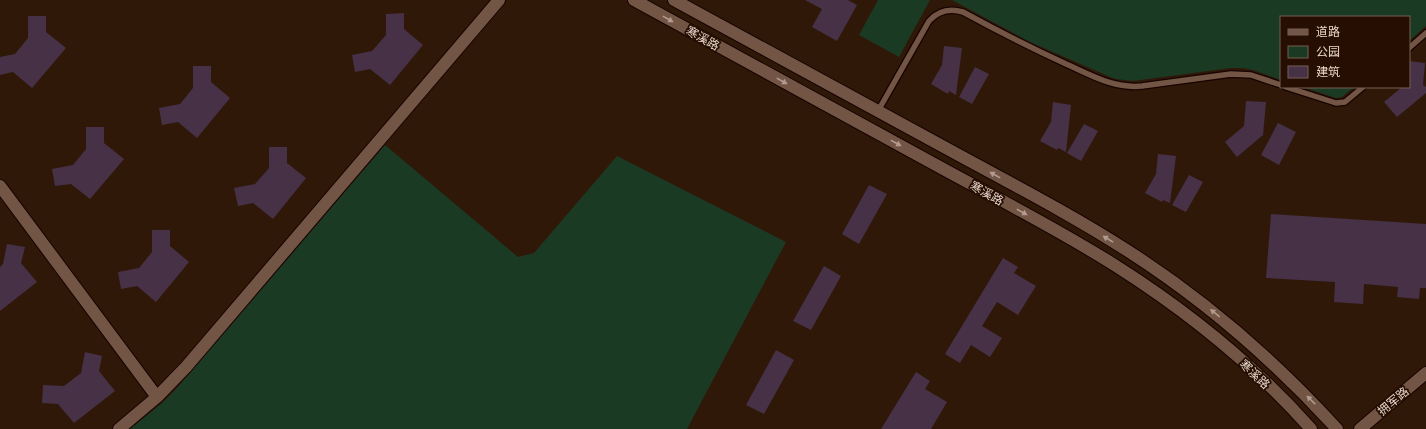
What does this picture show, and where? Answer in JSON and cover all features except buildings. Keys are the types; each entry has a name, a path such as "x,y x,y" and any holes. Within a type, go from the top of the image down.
{"main road":[{"path":"118,429 157,397 186,367 499,0"},
{"name":"寒溪路","path":"634,0 1051,228 1117,267 1157,294 1216,339 1277,394 1311,429"},
{"name":"寒溪路","path":"674,0 1091,228 1196,298 1260,351 1295,384 1337,429"},
{"path":"0,186 157,397"},
{"name":"拥军路","path":"1360,429 1426,373"}],"lane":[{"path":"878,112 929,21 942,11 952,10 962,12 1028,47 1115,85 1133,87 1231,74 1251,76 1280,85"},
{"path":"1410,47 1426,33"},
{"path":"1289,88 1336,103 1345,102 1362,88"}],"green space":[{"path":"878,0 930,0 899,57 859,35"},
{"path":"952,0 1426,0 1426,26 1410,40 1410,16 1280,16 1280,80 1253,70 1242,68 1231,68 1133,81 1116,79 1030,42"},
{"path":"1306,88 1353,88 1342,97 1336,98"},
{"path":"385,145 518,257 534,253 617,156 786,242 687,429 130,429 162,403 177,388"}]}
